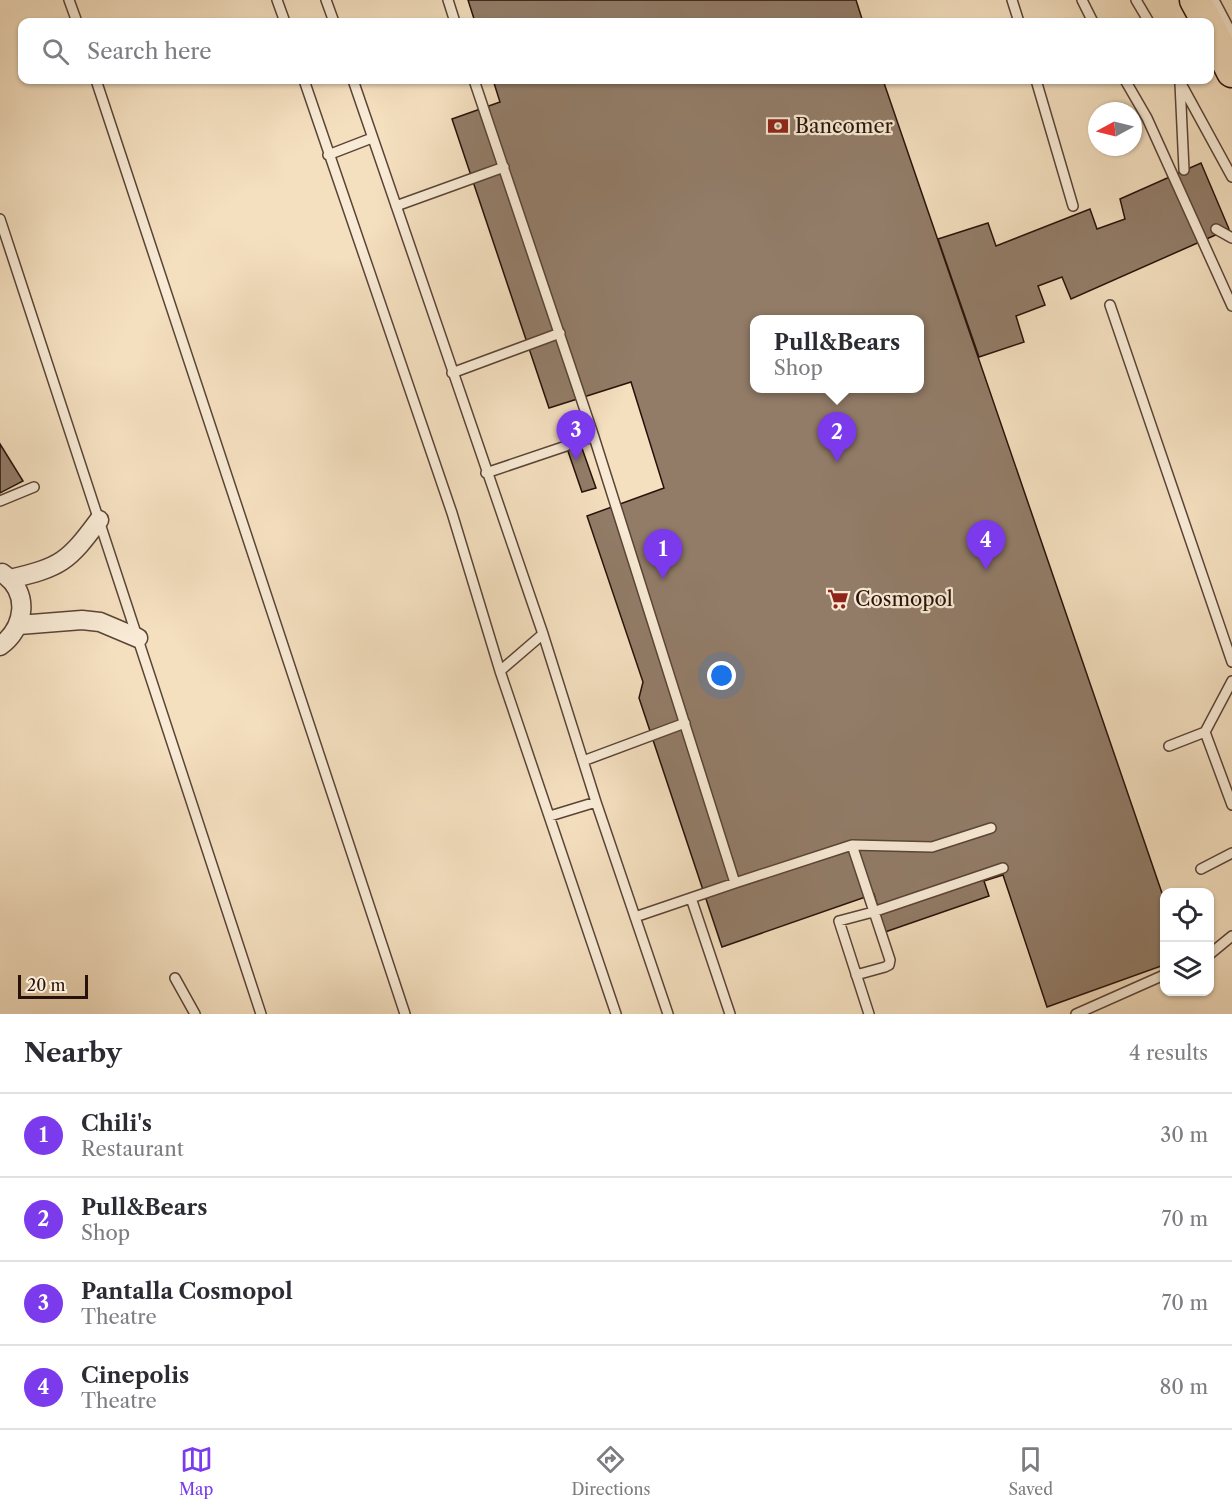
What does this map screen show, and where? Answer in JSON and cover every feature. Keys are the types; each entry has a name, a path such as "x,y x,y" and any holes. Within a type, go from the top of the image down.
{"main road":[{"path":"1195,0 1205,18"},
{"path":"1214,38 1232,72"}],"street":[{"path":"0,646 12,637 19,625 22,611 20,597 5,576 47,571 64,562 78,550 99,520"},
{"path":"19,625 82,620 100,622 138,638"}],"lane":[{"path":"69,0 76,18"},
{"path":"277,0 284,18"},
{"path":"326,0 333,18"},
{"path":"448,0 454,18"},
{"path":"1012,0 1018,18"},
{"path":"1082,0 1091,18"},
{"path":"1136,0 1147,18"},
{"path":"1214,0 1232,34"},
{"path":"97,84 405,1014"},
{"path":"305,84 452,513 500,672 616,1014"},
{"path":"354,84 543,634 596,802 668,1014"},
{"path":"475,84 594,437 735,883"},
{"path":"1037,84 1073,206"},
{"path":"1127,84 1147,118 1232,306"},
{"path":"1179,84 1184,170"},
{"path":"1181,84 1232,177"},
{"path":"328,155 372,138"},
{"path":"396,206 504,167"},
{"path":"0,219 261,1014"},
{"path":"1216,230 1232,238"},
{"path":"1110,305 1232,662"},
{"path":"452,373 560,333"},
{"path":"579,441 594,437"},
{"path":"486,473 566,446"},
{"path":"0,501 34,487"},
{"path":"500,672 543,634"},
{"path":"1169,746 1205,732 1232,681"},
{"path":"583,761 685,723"},
{"path":"1205,732 1232,805"},
{"path":"550,816 596,802"},
{"path":"635,917 852,846 932,847 991,828"},
{"path":"852,846 889,965 856,975"},
{"path":"1201,869 1232,853"},
{"path":"869,1014 839,921 873,912 1002,868"},
{"path":"691,898 730,1014"},
{"path":"1214,950 1232,936"},
{"path":"1076,1014 1160,977"},
{"path":"174,978 195,1014"}],"building":[{"path":"468,0 856,0 862,18 474,18"},
{"name":"Cosmopol","path":"494,84 884,84 1160,888 1160,966 1047,1007 1003,875 984,881 989,896 885,932 874,894 722,947 639,698 643,682 587,516 664,488 631,382 549,408 452,119 500,102"},
{"path":"1201,163 1229,229 1071,299 1062,277 1038,286 1045,305 1016,316 1024,342 979,357 938,239 988,223 996,246 1090,209 1097,229 1125,219 1120,199"},
{"path":"572,420 596,488 582,492 559,425"},
{"path":"0,444 23,481 0,493"}],"place":[{"name":"Bancomer","path":"778,126"},
{"name":"Pantalla Cosmopol","path":"576,460"},
{"name":"Pull&Bears","path":"837,462"},
{"name":"Cinepolis","path":"986,570"},
{"name":"Chili's","path":"663,579"},
{"name":"Cosmopol","path":"838,599"}]}
